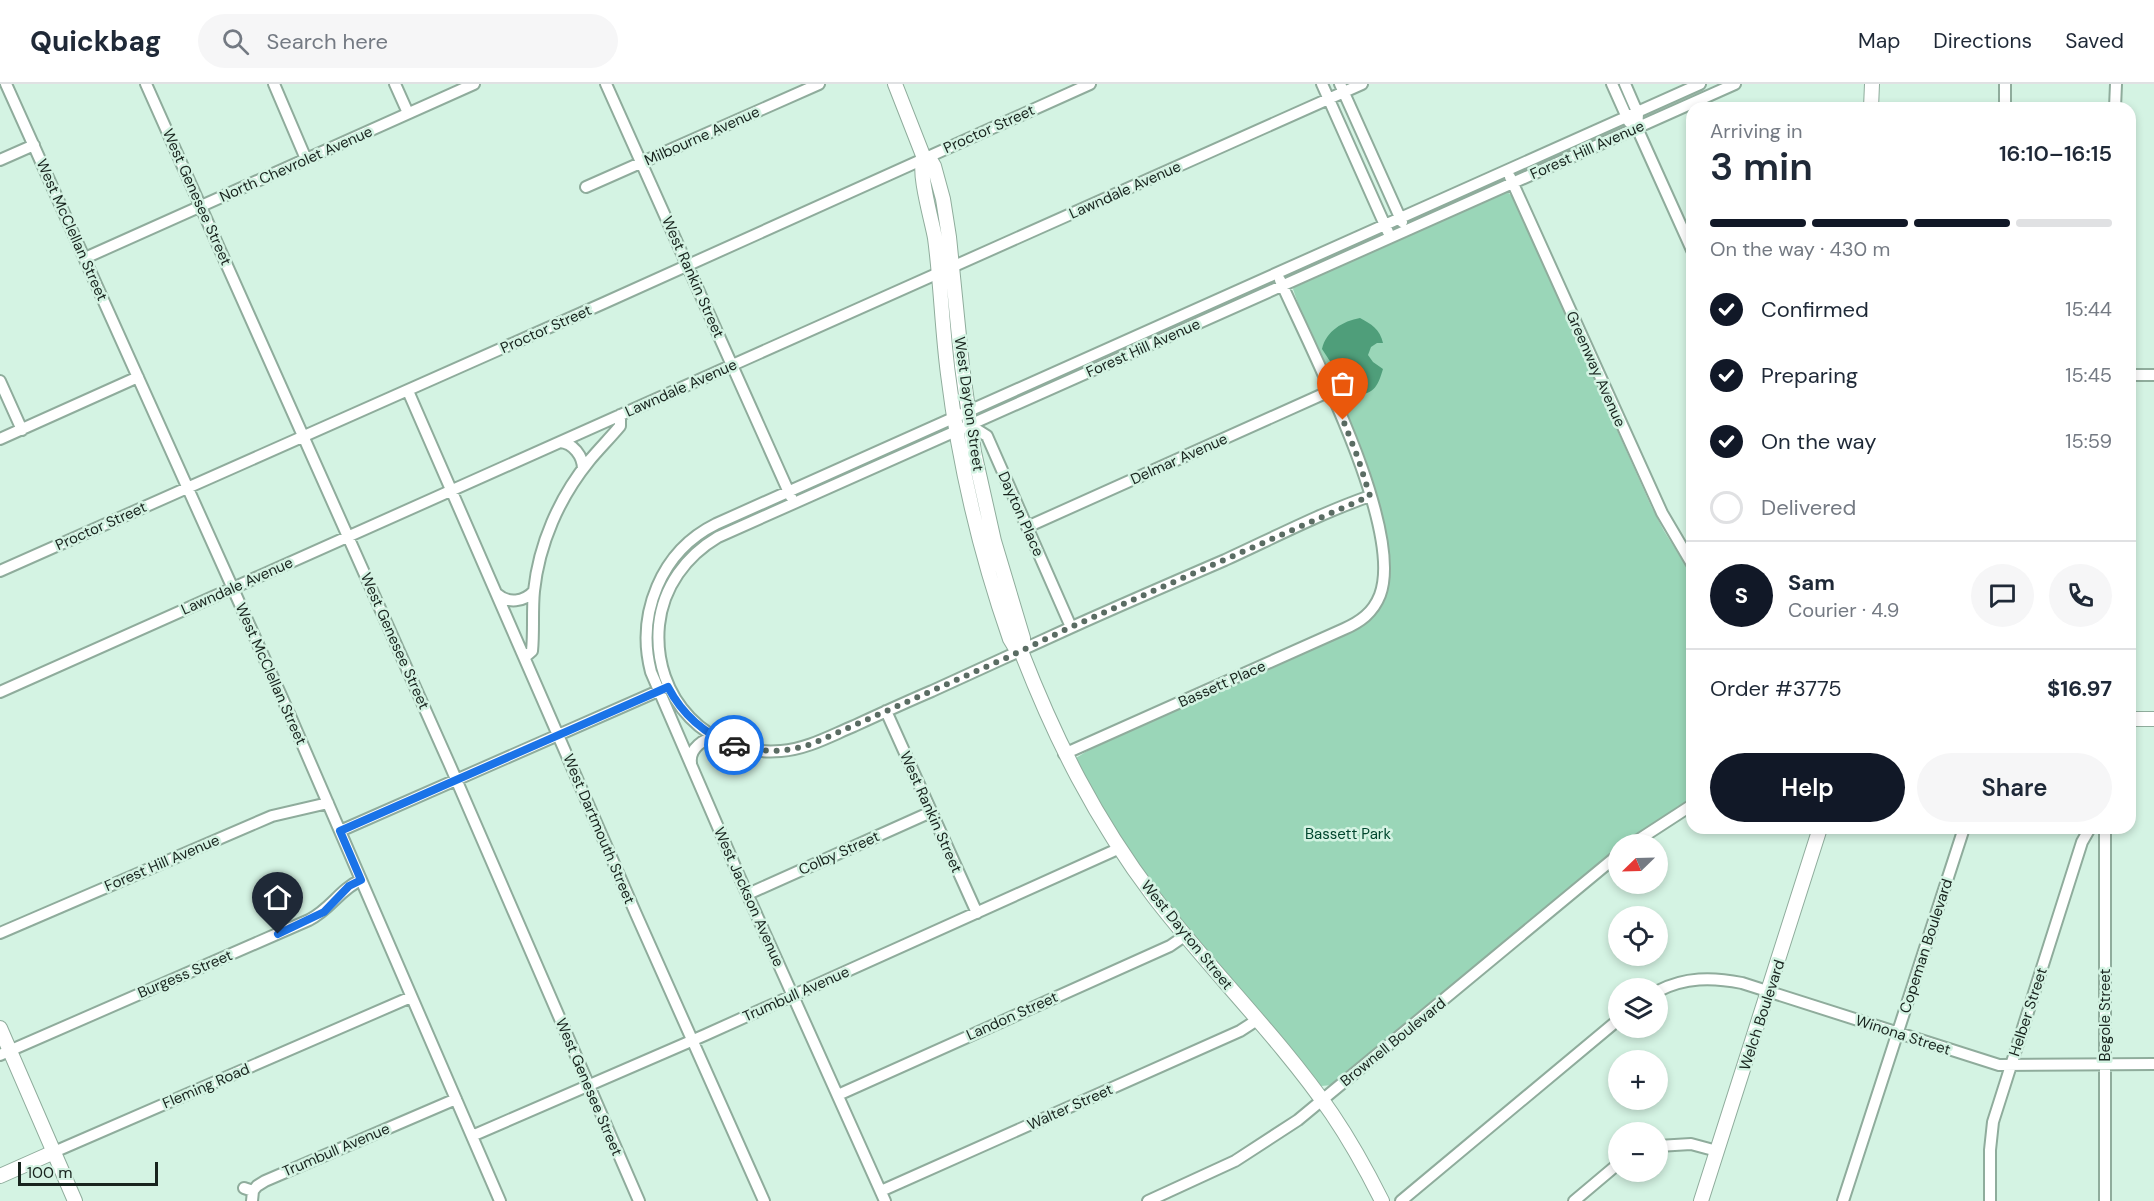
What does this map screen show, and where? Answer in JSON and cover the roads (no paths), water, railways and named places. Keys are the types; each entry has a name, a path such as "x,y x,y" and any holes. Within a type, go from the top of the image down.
{"street":[{"name":"West McClellan Street","path":"6,84 328,803 499,1201"},
{"name":"West Genesee Street","path":"146,84 349,536 639,1201"},
{"path":"274,84 306,159"},
{"path":"395,84 408,114"},
{"name":"North Chevrolet Avenue","path":"85,258 474,84"},
{"name":"West Rankin Street","path":"606,84 794,503"},
{"name":"Milbourne Avenue","path":"586,187 819,84"},
{"name":"West Dayton Street","path":"895,84 924,158 933,164 937,174 946,212 968,411 961,424"},
{"name":"Proctor Street","path":"0,571 408,391 1090,84"},
{"path":"1322,84 1390,237"},
{"name":"Lawndale Avenue","path":"0,692 1329,99 1342,88 1362,84"},
{"path":"1612,84 1626,117 1637,128 1686,237"},
{"path":"1625,84 1637,112 1639,121 1637,128"},
{"name":"Forest Hill Avenue","path":"968,411 1700,84"},
{"name":"Forest Hill Avenue","path":"1695,102 1735,84"},
{"path":"1871,102 1872,84"},
{"path":"2005,84 2005,102"},
{"path":"2115,102 2116,84"},
{"path":"1342,88 1406,231"},
{"name":"Forest Hill Avenue","path":"664,689 648,659 646,628 652,599 663,573 683,547 706,529 844,466 1030,398 1686,106"},
{"path":"0,160 34,145"},
{"name":"West Dayton Street","path":"924,158 921,172 933,225 946,355 1010,639 1016,649 1021,651 1064,754 1120,848 1156,898 1322,1100 1357,1153 1382,1201"},
{"name":"Greenway Avenue","path":"1507,170 1656,502 1686,554"},
{"path":"691,764 691,755 697,746 710,738 717,738 750,749 784,751 814,743 1370,496 1358,458 1277,273"},
{"path":"1123,341 1129,354"},
{"path":"2136,375 2154,375"},
{"path":"0,439 138,377"},
{"path":"0,381 22,430"},
{"path":"1025,385 1030,398"},
{"name":"West Dartmouth Street","path":"408,391 764,1201"},
{"name":"Delmar Avenue","path":"1027,527 1330,391"},
{"path":"525,657 532,651 534,591 537,571 548,534 561,503 583,469 620,426 620,415"},
{"name":"Forest Hill Avenue","path":"664,689 659,625 668,592 682,568 699,550 718,537 850,478 961,424"},
{"name":"Dayton Place","path":"961,424 987,436 1071,627"},
{"path":"560,442 574,448 581,458 583,469"},
{"path":"844,466 850,478"},
{"name":"Bassett Place","path":"1064,754 1362,620 1374,607 1382,589 1384,568 1378,525 1370,496"},
{"path":"497,594 505,600 513,601 526,598 534,591"},
{"path":"340,831 664,689 688,716 717,738"},
{"name":"West Jackson Avenue","path":"664,689 691,764 883,1196"},
{"name":"West Rankin Street","path":"886,711 977,913"},
{"path":"2136,719 2154,719"},
{"name":"Forest Hill Avenue","path":"0,933 270,817 328,803"},
{"path":"1647,834 1686,809"},
{"name":"Colby Street","path":"748,894 931,812"},
{"name":"Welch Boulevard","path":"1701,1201 1770,991 1818,834"},
{"name":"Copeman Boulevard","path":"1843,1201 1962,834"},
{"name":"Helber Street","path":"1990,1201 1992,1128 2082,842 2087,834"},
{"name":"Begole Street","path":"2105,834 2105,1201"},
{"name":"Trumbull Avenue","path":"472,1136 1120,848"},
{"name":"Brownell Boulevard","path":"1148,1201 1212,1173 1277,1135 1608,863"},
{"name":"Burgess Street","path":"5,1053 309,920 324,912 349,886 361,880"},
{"name":"Landon Street","path":"837,1095 1170,946 1186,935"},
{"name":"Winona Street","path":"1668,987 1680,982 1713,978 1742,982 1999,1065 2154,1064"},
{"name":"Fleming Road","path":"0,1176 411,997"},
{"name":"Walter Street","path":"883,1196 1240,1031 1257,1020"},
{"path":"0,1028 5,1053 54,1152 75,1201"},
{"path":"1401,1201 1608,1028"},
{"name":"Trumbull Avenue","path":"250,1193 265,1181 456,1099"},
{"path":"1668,1145 1691,1144 1717,1151"},
{"path":"1574,1201 1608,1172"}],"park label":[{"name":"Bassett Park","path":"1348,834"}]}
